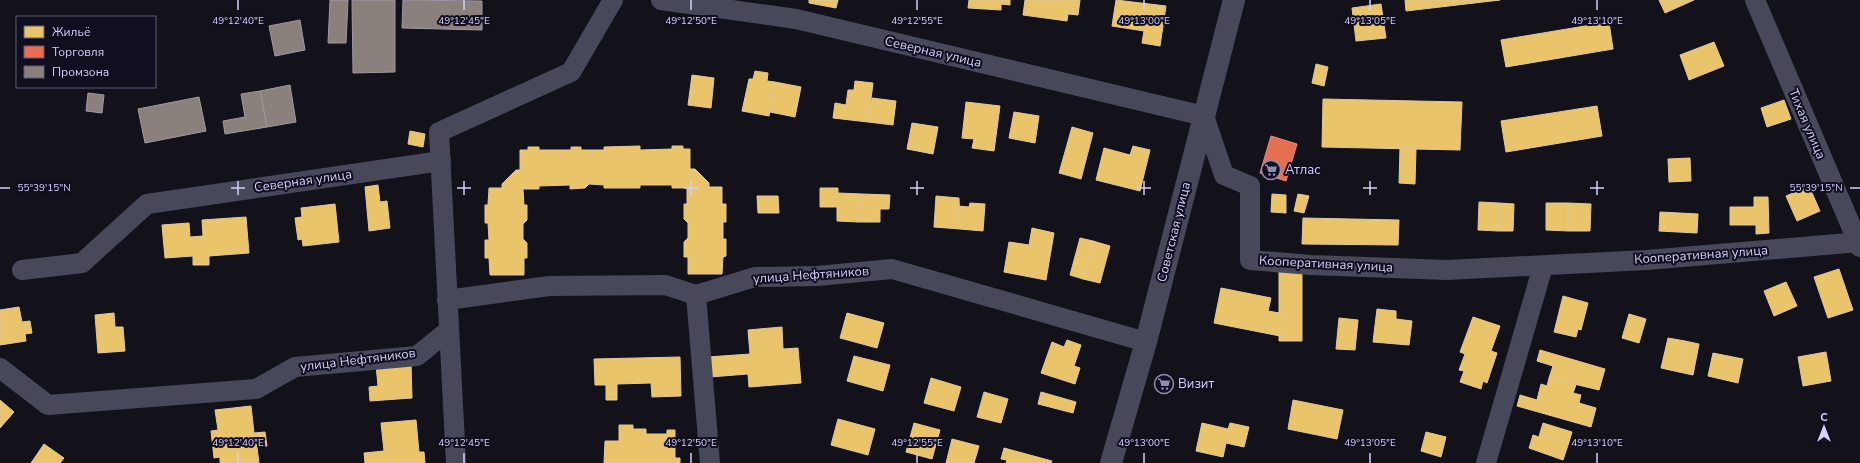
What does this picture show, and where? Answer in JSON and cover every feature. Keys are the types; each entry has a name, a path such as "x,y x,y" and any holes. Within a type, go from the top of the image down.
{"street":[{"path":"456,463 439,132 571,72 613,0"},
{"name":"Северная улица","path":"661,0 796,19 1204,116"},
{"name":"Советская улица","path":"1111,463 1146,342 1234,0"},
{"name":"Тихая улица","path":"1755,0 1859,244"},
{"name":"Кооперативная улица","path":"1204,116 1224,175 1250,186 1250,260 1311,265 1443,270 1543,266 1859,244"},
{"name":"Северная улица","path":"22,270 82,263 147,204 441,161"},
{"path":"1486,463 1543,266"},
{"name":"улица Нефтяников","path":"696,295 755,277 817,276 892,269 1146,342"},
{"path":"447,300 549,286 665,285 696,295 710,463"},
{"name":"улица Нефтяников","path":"0,368 48,405 256,389 295,367 417,356 448,330"}],"building: Жильё":[{"path":"809,0 838,0 836,8 809,3"},
{"path":"969,0 1010,0 1010,5 1001,4 1001,10 968,8"},
{"path":"1025,0 1080,0 1078,15 1068,14 1067,21 1023,15"},
{"path":"1116,0 1166,6 1160,46 1142,43 1144,31 1112,26"},
{"path":"1405,0 1500,0 1406,11"},
{"path":"1659,0 1694,0 1665,13"},
{"path":"1381,4 1386,38 1356,41 1352,8"},
{"path":"1609,22 1613,49 1506,67 1501,40"},
{"path":"1714,42 1724,66 1689,80 1680,55"},
{"path":"1316,64 1328,67 1324,86 1312,83"},
{"path":"755,71 768,73 767,81 775,82 769,116 742,111 749,79 753,79"},
{"path":"692,75 714,78 711,108 688,105"},
{"path":"855,81 873,83 868,122 833,118 835,103 846,105 848,90 854,90"},
{"path":"775,82 801,87 795,117 770,112"},
{"path":"872,98 896,101 893,125 868,122"},
{"path":"1323,99 1462,102 1460,150 1322,147"},
{"path":"1784,100 1791,119 1767,127 1761,108"},
{"path":"966,102 1000,106 994,151 972,148 974,139 962,138"},
{"path":"1597,106 1602,136 1506,152 1501,121"},
{"path":"1014,112 1039,116 1035,143 1009,138"},
{"path":"912,123 938,127 933,154 907,149"},
{"path":"1072,127 1093,133 1081,179 1059,173"},
{"path":"410,131 425,134 423,147 408,144"},
{"path":"640,146 640,150 672,149 672,146 683,146 683,149 690,149 690,169 695,169 709,183 709,187 722,187 722,204 726,204 726,222 723,222 723,239 726,239 726,256 723,257 722,274 688,274 688,257 684,257 684,242 688,238 688,223 684,219 684,204 687,204 687,188 672,188 672,185 640,185 640,188 604,188 604,185 589,184 585,188 570,189 570,185 539,186 539,189 523,189 524,205 527,205 527,220 523,224 523,239 527,243 527,258 524,258 524,275 490,275 489,258 485,258 485,240 489,240 488,223 485,223 485,205 488,205 489,188 502,188 502,184 516,170 520,170 520,150 528,150 528,147 539,147 539,150 571,150 571,147 581,147 581,150 604,150 604,147"},
{"path":"1133,146 1150,150 1140,191 1096,180 1104,148 1130,155"},
{"path":"1400,148 1416,149 1415,184 1399,183"},
{"path":"1690,158 1691,181 1669,182 1668,159"},
{"path":"378,185 380,202 387,201 390,228 369,231 365,187"},
{"path":"1809,186 1820,211 1797,221 1786,196"},
{"path":"820,188 838,188 838,193 862,194 858,222 837,221 837,207 820,207"},
{"path":"862,194 890,195 889,209 880,209 880,222 858,222"},
{"path":"1272,194 1286,195 1286,213 1271,212"},
{"path":"1298,194 1309,196 1304,213 1294,211"},
{"path":"757,196 778,196 779,213 758,213"},
{"path":"936,196 959,198 960,229 934,227"},
{"path":"1754,197 1768,197 1769,233 1756,234 1756,225 1730,225 1730,207 1754,207"},
{"path":"1479,202 1499,203 1498,231 1478,230"},
{"path":"970,203 985,204 983,231 960,229 958,206 969,207"},
{"path":"1499,203 1514,204 1513,231 1498,231"},
{"path":"1546,203 1568,203 1568,231 1546,230"},
{"path":"1568,203 1591,204 1590,231 1568,231"},
{"path":"335,204 339,242 303,246 302,239 298,240 295,218 302,217 301,208"},
{"path":"1660,212 1698,214 1697,233 1659,231"},
{"path":"246,217 249,253 209,256 209,265 193,265 193,256 165,258 162,225 189,223 190,237 203,236 202,220"},
{"path":"1303,218 1399,220 1398,245 1302,244"},
{"path":"1032,228 1054,233 1046,280 1004,272 1009,242 1029,245"},
{"path":"1080,238 1093,241 1083,279 1070,275"},
{"path":"1093,241 1110,246 1100,283 1083,279"},
{"path":"1839,269 1853,310 1828,318 1814,277"},
{"path":"1302,270 1302,341 1279,341 1279,271"},
{"path":"1786,282 1797,306 1774,316 1764,291"},
{"path":"1221,288 1271,298 1268,311 1285,314 1280,336 1214,323"},
{"path":"1563,296 1588,303 1581,330 1578,329 1576,337 1554,332"},
{"path":"19,307 22,322 30,321 32,333 25,334 26,341 0,345 0,310"},
{"path":"1377,309 1396,311 1396,319 1412,321 1409,345 1373,342"},
{"path":"114,313 115,327 123,327 125,351 98,353 95,315"},
{"path":"847,313 884,323 877,348 840,338"},
{"path":"1629,314 1646,319 1639,343 1622,338"},
{"path":"1473,317 1500,326 1491,351 1497,353 1487,383 1483,381 1481,389 1460,382 1464,371 1459,370 1465,354 1460,352"},
{"path":"1339,318 1358,320 1355,350 1336,349"},
{"path":"782,327 783,349 798,348 801,383 749,387 748,374 710,377 708,357 750,354 748,330"},
{"path":"1668,338 1685,341 1679,372 1661,368"},
{"path":"1067,340 1081,345 1074,366 1080,368 1075,384 1041,373 1052,342 1064,347"},
{"path":"1685,341 1699,344 1693,375 1679,372"},
{"path":"1540,350 1605,369 1599,390 1549,378 1553,366 1537,361"},
{"path":"1826,352 1831,381 1803,386 1798,357"},
{"path":"1713,353 1743,359 1738,383 1708,376"},
{"path":"854,356 890,365 883,391 847,381"},
{"path":"680,357 681,396 652,397 651,383 617,384 617,400 606,400 606,385 595,385 594,359"},
{"path":"411,362 412,398 370,401 369,387 378,386 376,365"},
{"path":"931,378 961,387 954,411 924,403"},
{"path":"1549,378 1576,385 1573,393 1581,395 1579,403 1596,408 1591,427 1517,406 1520,395 1537,400 1541,384 1547,386"},
{"path":"984,392 1008,399 1001,423 977,417"},
{"path":"1041,392 1076,402 1073,413 1038,404"},
{"path":"0,400 14,412 0,428"},
{"path":"1293,400 1343,410 1337,439 1288,429"},
{"path":"251,406 254,433 265,432 267,446 257,447 259,463 220,463 220,457 214,458 211,431 218,430 215,410"},
{"path":"838,419 875,429 868,455 831,445"},
{"path":"416,420 419,452 424,452 425,463 365,463 364,453 384,451 381,423"},
{"path":"914,423 940,430 932,459 906,452"},
{"path":"1202,423 1228,429 1230,423 1249,427 1244,447 1226,443 1223,457 1196,451"},
{"path":"1543,423 1572,432 1569,442 1540,433"},
{"path":"619,425 633,425 633,429 646,429 646,434 667,434 667,430 675,430 675,458 680,458 680,463 604,463 605,441 619,441"},
{"path":"1426,432 1446,437 1441,457 1421,451"},
{"path":"1540,433 1569,442 1563,460 1529,448 1533,435 1539,437"},
{"path":"952,439 979,446 974,463 946,463"},
{"path":"44,444 64,458 60,463 31,463"},
{"path":"1004,448 1052,461 1051,463 1006,463 1007,460 1001,459"}],"building: Торговля":[{"path":"1271,136 1297,144 1286,181 1260,173"}],"building: Промзона":[{"path":"330,0 348,0 346,43 328,43"},
{"path":"352,0 395,0 395,72 353,73"},
{"path":"403,0 482,1 482,30 402,28"},
{"path":"300,20 305,50 275,56 269,26"},
{"path":"290,85 296,122 267,127 260,91"},
{"path":"260,91 267,127 225,134 223,121 245,117 241,94"},
{"path":"88,93 104,95 102,113 86,111"},
{"path":"199,97 206,131 145,143 138,109"}],"place":[{"name":"Атлас","path":"1271,170"},
{"name":"Визит","path":"1164,384"}]}
